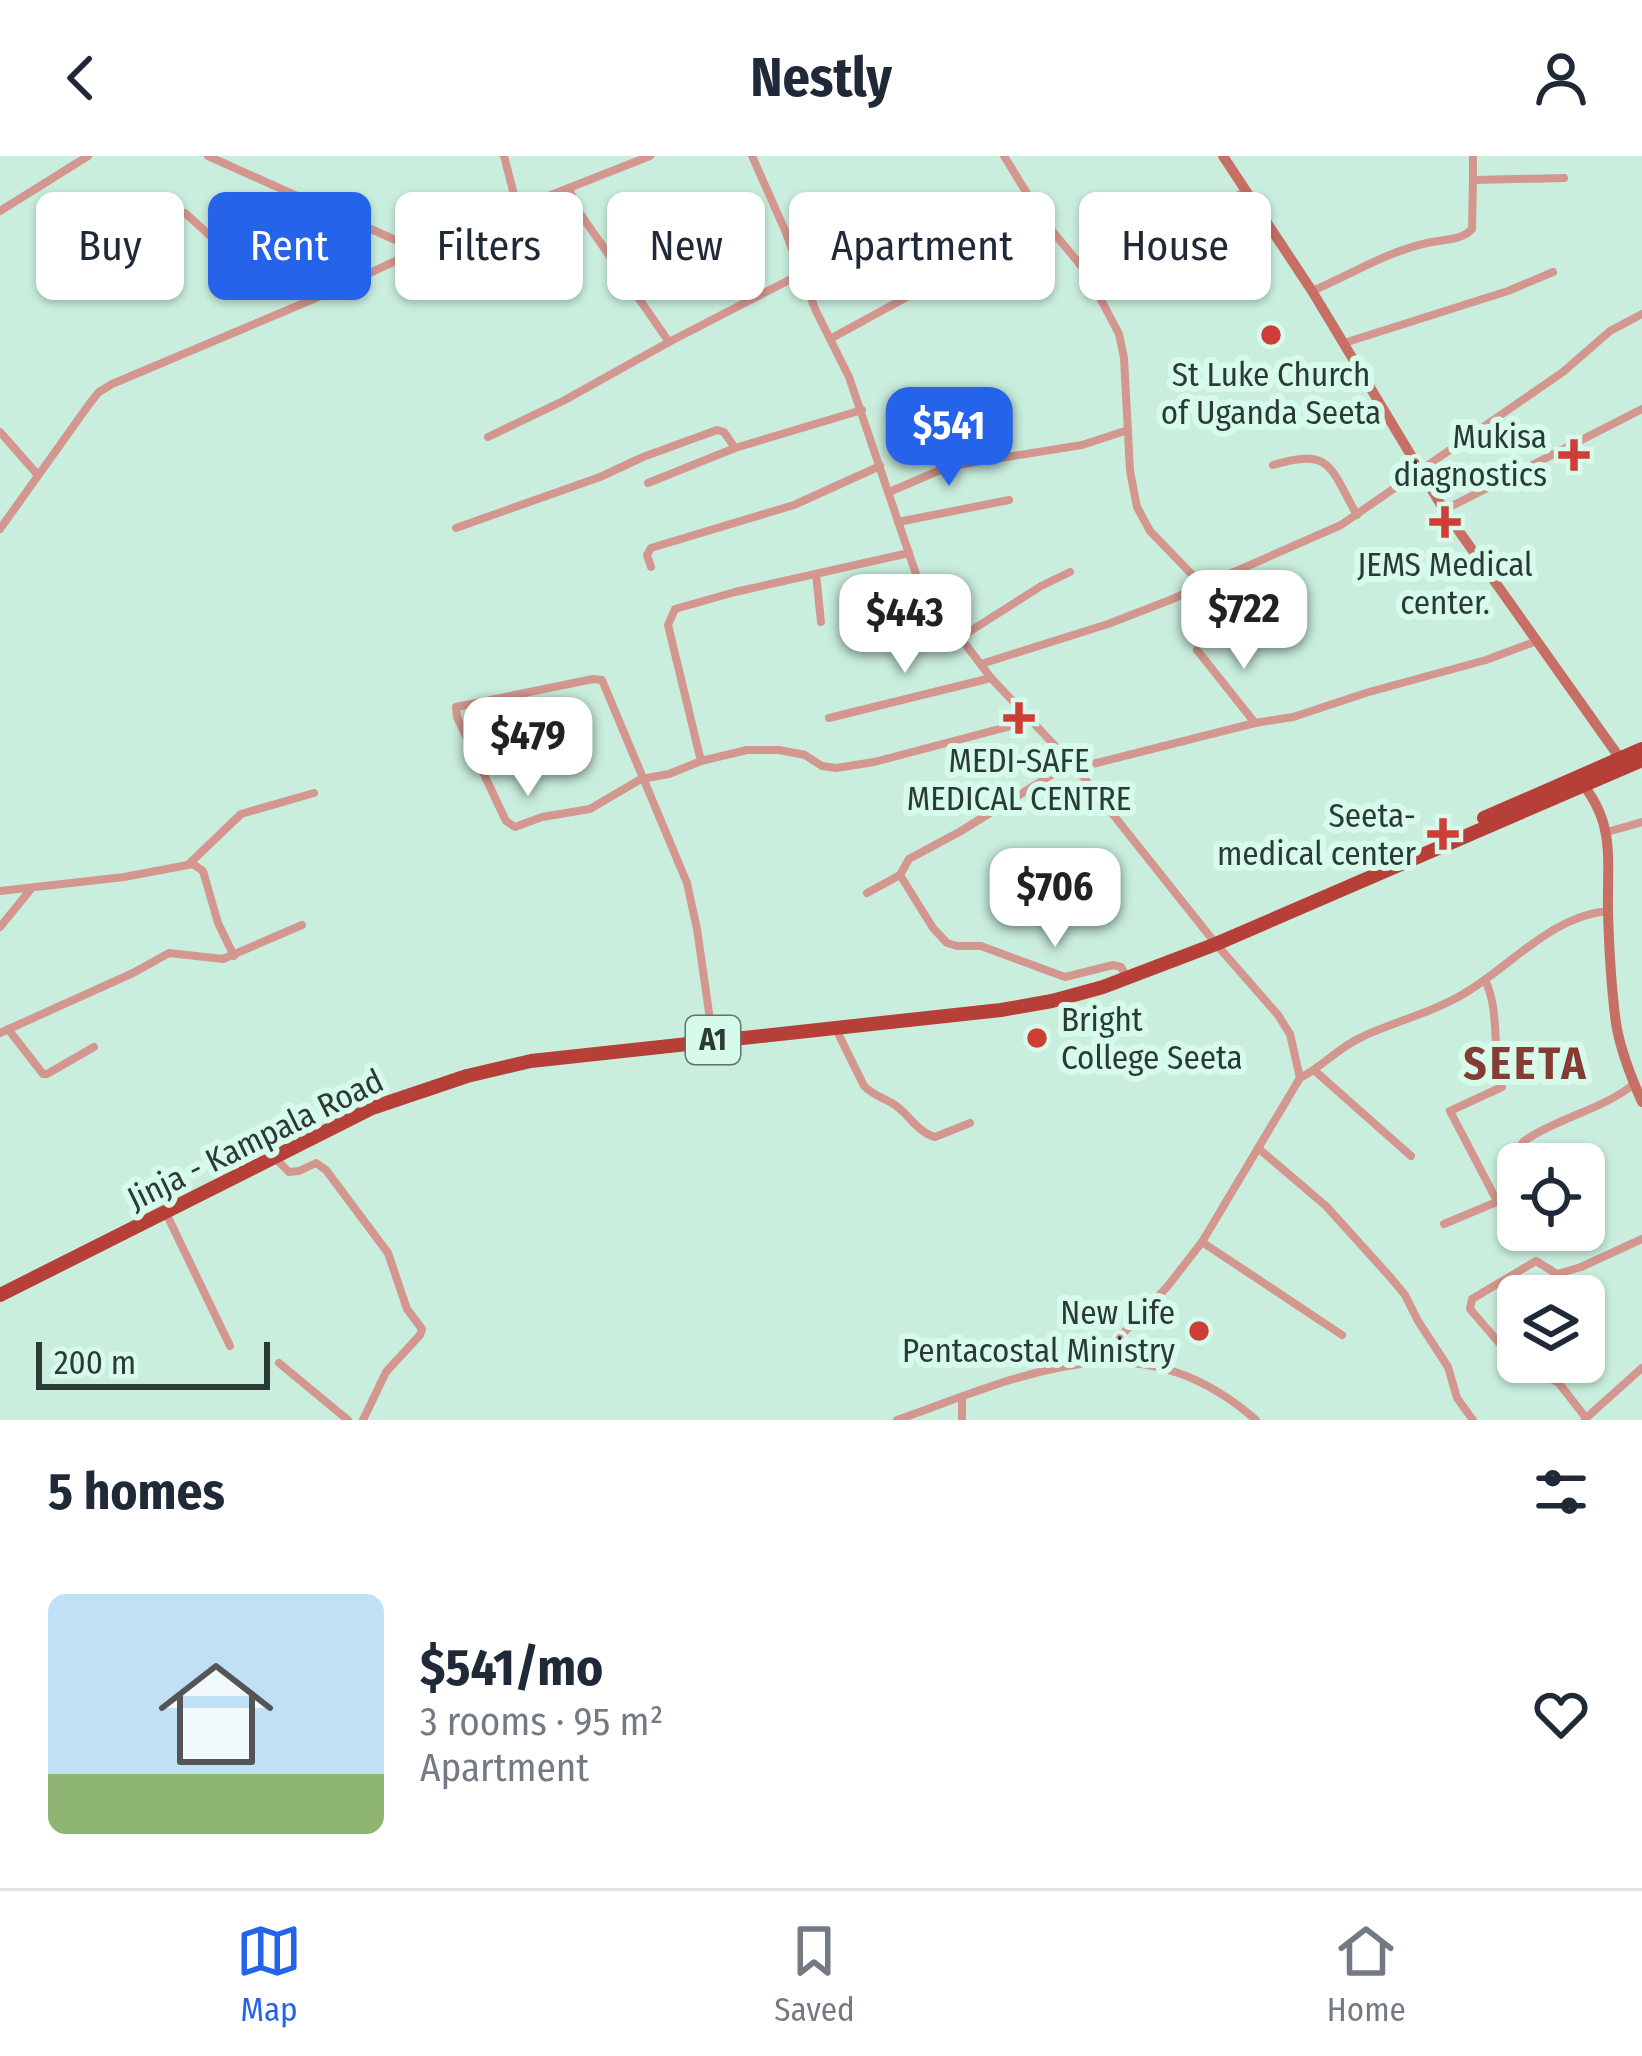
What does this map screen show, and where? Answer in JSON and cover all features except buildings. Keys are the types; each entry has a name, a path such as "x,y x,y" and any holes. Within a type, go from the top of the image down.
{"highway":[{"name":"Jinja - Kampala Road","path":"0,1294 372,1108 466,1076 531,1061 1001,1010 1077,995 1216,944 1446,846 1642,749"},
{"name":"Jinja - Kampala Road","path":"1623,762 1642,760"}],"main road":[{"path":"1222,156 1312,291 1444,510 1623,762"},
{"path":"1580,781 1602,813 1607,832 1616,1023 1642,1102"}],"street":[{"path":"0,211 88,156"},
{"path":"208,156 289,192"},
{"path":"504,156 513,192"},
{"path":"559,192 650,156"},
{"path":"752,156 789,245"},
{"path":"1004,156 1027,192"},
{"path":"1312,291 1400,251 1465,236 1472,229 1473,156"},
{"path":"1473,180 1564,178"},
{"path":"568,188 577,209 669,342"},
{"path":"184,213 208,234"},
{"path":"1055,233 1079,262"},
{"path":"0,529 90,403 112,384 395,262"},
{"path":"1344,343 1553,272"},
{"path":"488,436 789,280"},
{"path":"813,300 862,410 920,584 991,678 1076,768 1278,1015 1290,1034 1300,1078"},
{"path":"830,339 901,300"},
{"path":"1102,300 1119,334 1127,384 1130,471 1141,519 1203,586"},
{"path":"981,664 1108,624 1341,525 1563,372 1610,331 1642,314"},
{"path":"1444,510 1642,409"},
{"path":"648,483 735,448 862,410"},
{"path":"456,528 717,430 735,448"},
{"path":"889,492 950,466 1082,445 1128,430"},
{"path":"0,432 37,474"},
{"path":"1273,465 1300,457 1321,459 1358,514"},
{"path":"651,567 647,554 651,548 794,505 880,466"},
{"path":"898,522 1009,500"},
{"path":"701,761 668,625 675,609 909,554"},
{"path":"961,638 1070,572"},
{"path":"816,574 821,622"},
{"path":"867,893 901,874 909,859 926,848 1053,774 1293,717 1539,641"},
{"path":"1197,650 1255,723"},
{"path":"829,718 991,678"},
{"path":"713,1040 687,884 641,779 602,680 456,707 509,825 521,826 542,817 590,809 641,779 758,749 805,755 836,768 1031,721"},
{"path":"189,864 241,814 314,793"},
{"path":"1607,832 1642,822"},
{"path":"0,891 198,866 234,956"},
{"path":"901,874 947,943 981,946 1065,977 1117,965 1126,978"},
{"path":"0,927 32,888"},
{"path":"1096,1362 1202,1242 1300,1078 1362,1037 1453,1000 1564,924 1608,911"},
{"path":"94,1047 47,1074 4,1031 169,953 213,960 234,956 302,926"},
{"path":"1444,1224 1497,1201 1450,1112 1502,1087 1495,1062 1493,1005 1485,980"},
{"path":"835,1027 864,1086 898,1107 919,1130 935,1137 970,1123"},
{"path":"1315,1071 1411,1156"},
{"path":"1522,1143 1618,1097 1634,1084"},
{"path":"1258,1148 1326,1206 1405,1295 1473,1420"},
{"path":"274,1157 289,1172 316,1163 326,1170 388,1253 407,1309 422,1329 386,1372 363,1420"},
{"path":"165,1211 230,1346"},
{"path":"1642,1239 1557,1274 1536,1262 1470,1304 1518,1366 1558,1382 1585,1419 1642,1368"},
{"path":"1202,1242 1342,1335"},
{"path":"897,1420 1040,1371 1096,1362 1171,1369 1198,1379 1256,1420"},
{"path":"278,1364 347,1420"},
{"path":"962,1397 962,1420"}],"place":[{"name":"St Luke Church of Uganda Seeta","path":"1271,335"},
{"name":"Mukisa diagnostics","path":"1574,455"},
{"name":"JEMS Medical center.","path":"1445,522"},
{"name":"MEDI-SAFE MEDICAL CENTRE","path":"1019,718"},
{"name":"Seeta- medical center","path":"1443,834"},
{"name":"Bright College Seeta","path":"1037,1038"},
{"name":"New Life Pentacostal Ministry","path":"1199,1331"}],"district":[{"name":"SEETA","path":"1526,1063"}]}
